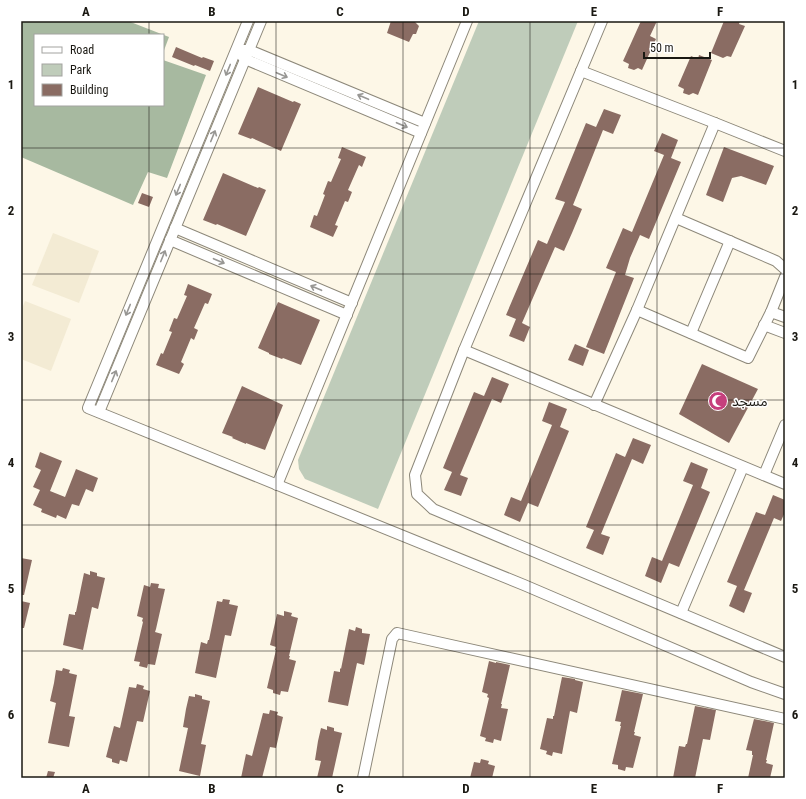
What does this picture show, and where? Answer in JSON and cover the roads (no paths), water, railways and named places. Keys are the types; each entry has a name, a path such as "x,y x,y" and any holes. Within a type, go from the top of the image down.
{"street":[{"path":"248,21 88,408 524,585 751,682 785,694"},
{"path":"99,412 261,21"},
{"path":"277,485 467,21"},
{"path":"602,21 464,350 415,475 417,494 432,509 785,657"},
{"path":"236,50 249,50 423,128"},
{"path":"236,50 245,59 423,128"},
{"path":"581,71 785,151"},
{"path":"594,405 637,310 715,123"},
{"path":"676,218 776,261 785,269"},
{"path":"175,228 352,303"},
{"path":"170,240 347,315"},
{"path":"690,333 730,241"},
{"path":"637,310 748,358 771,312 785,278"},
{"path":"771,312 785,317"},
{"path":"764,325 785,333"},
{"path":"464,350 785,484"},
{"path":"764,475 785,425"},
{"path":"681,614 743,467"},
{"path":"363,778 392,639 397,633 785,719"}],"place":[{"name":"مسجد","path":"718,401"}]}
